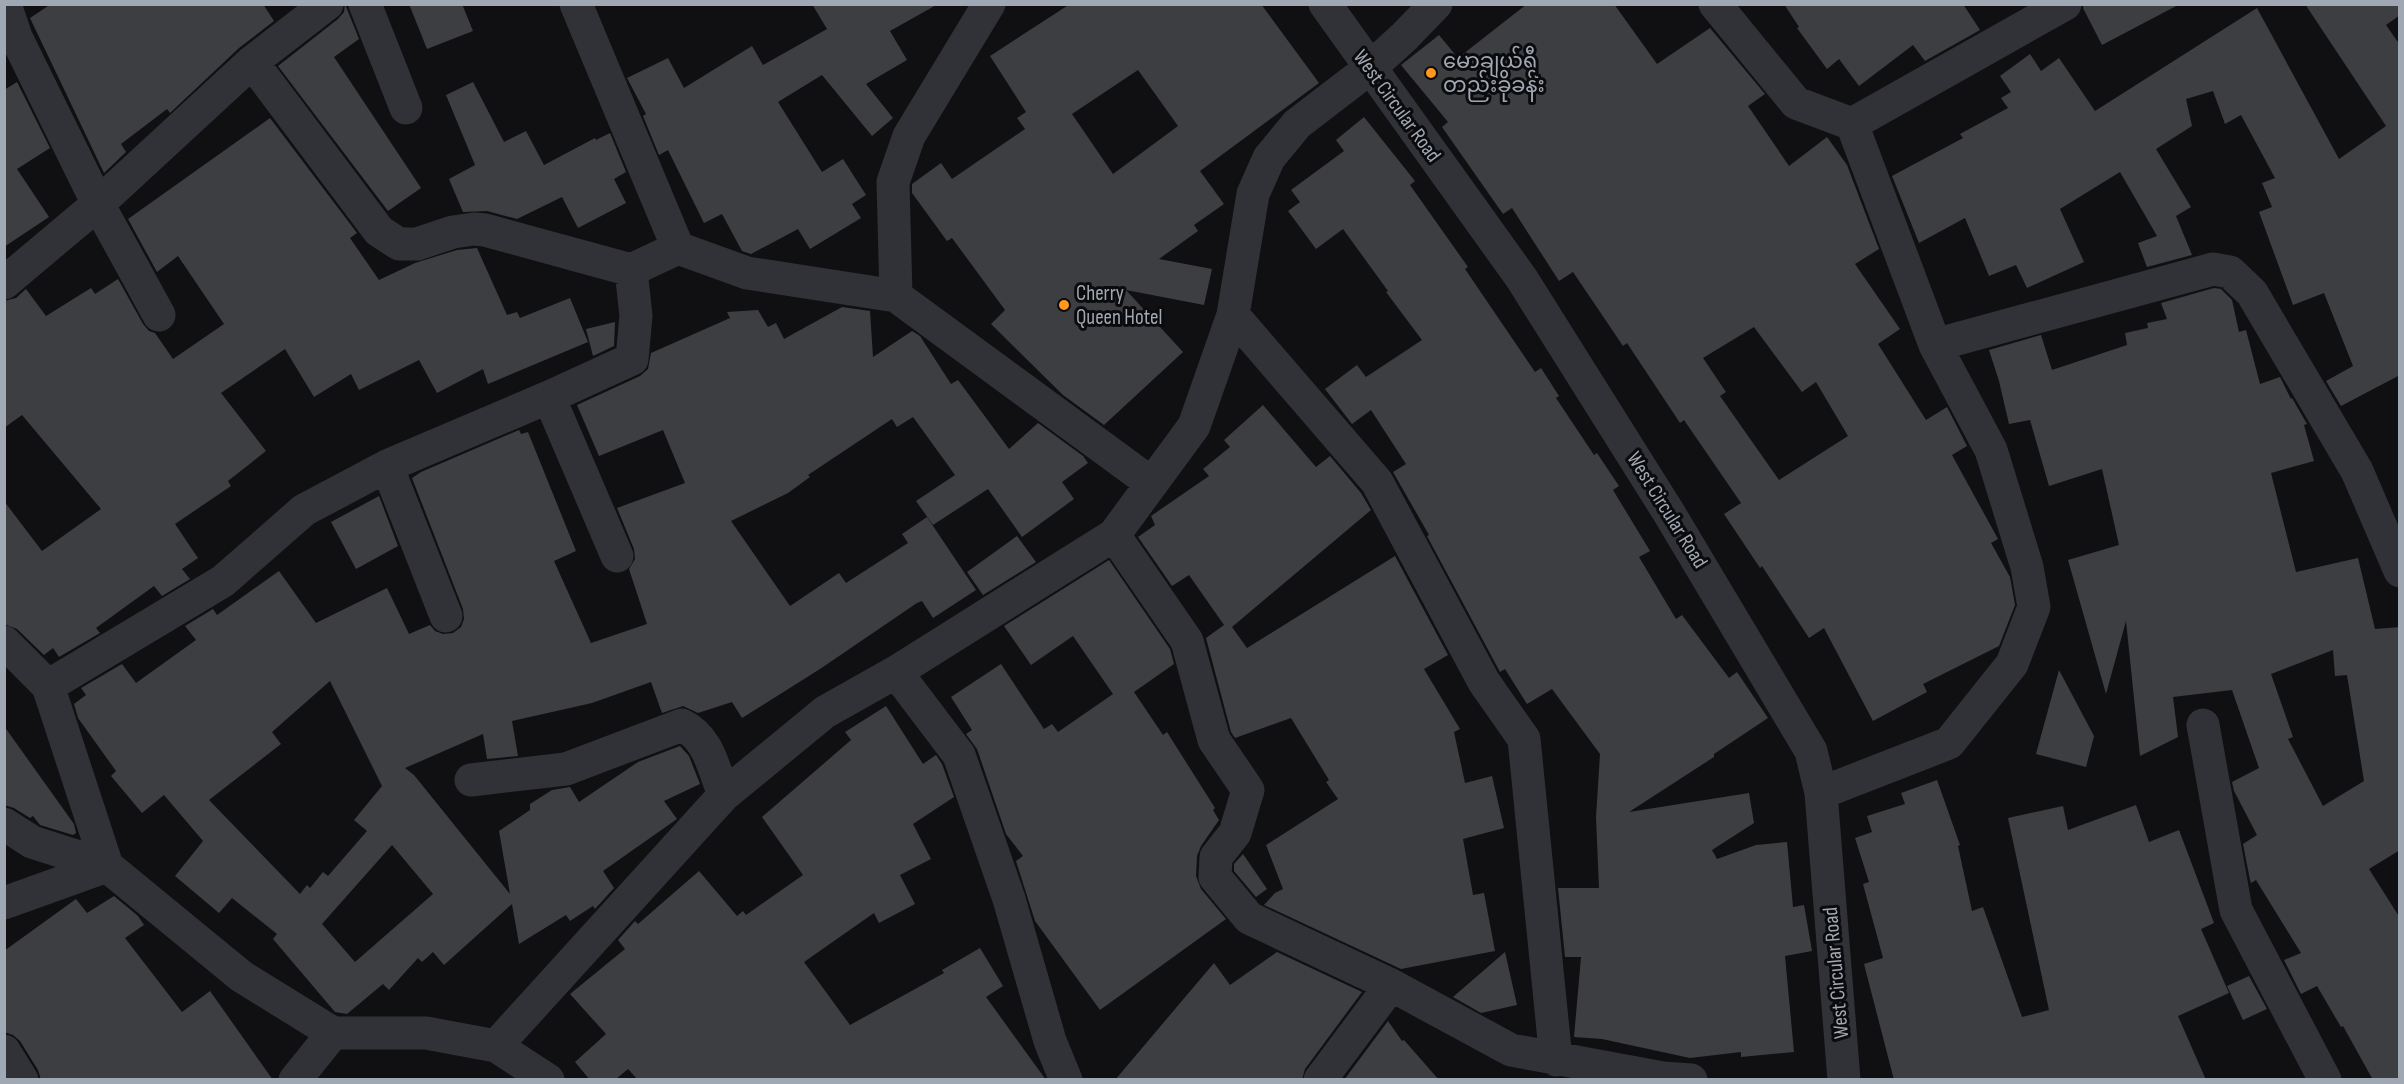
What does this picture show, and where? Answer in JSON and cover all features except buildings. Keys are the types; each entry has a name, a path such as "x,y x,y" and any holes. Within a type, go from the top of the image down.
{"street":[{"path":"5,4 16,38 98,204 159,315"},
{"path":"4,283 98,204 252,62 327,4"},
{"path":"365,4 406,108"},
{"path":"576,4 678,248"},
{"path":"896,296 893,182 909,136 989,4"},
{"name":"West Circular Road","path":"1324,4 1522,279 1669,513 1811,751 1821,793 1844,1080"},
{"path":"496,1046 724,795 825,712 896,672 1114,534 1194,426 1233,315 1253,194 1269,158 1297,124 1370,68 1436,4"},
{"path":"1715,4 1796,103 1852,124 1935,345 1991,450 2028,567 2034,607 2012,664 1948,743 1821,793"},
{"path":"1852,124 2065,4"},
{"path":"252,62 379,231 399,244 417,244 453,232 485,230 631,270 678,248 747,273 896,296 1151,483"},
{"path":"1935,345 2213,269 2230,272 2252,293 2357,471 2400,571"},
{"path":"48,686 224,581 304,510 387,466 549,397 632,358 636,316 631,270"},
{"path":"1233,315 1377,482 1484,682 1524,739 1556,1060"},
{"path":"549,397 617,556"},
{"path":"387,466 446,616"},
{"path":"1114,534 1187,641 1214,740 1248,790 1235,833 1216,856 1215,877 1250,918 1391,985 1512,1050 1556,1060 1663,1078 1691,1080"},
{"path":"4,642 48,686 106,866"},
{"path":"896,672 959,755 1009,899 1050,1041 1066,1080"},
{"path":"2203,724 2236,910 2325,1080"},
{"path":"471,780 566,769 682,725 694,730 704,742 724,795"},
{"path":"4,824 32,842 106,866 241,976 333,1034 426,1033 496,1046 548,1080"},
{"path":"4,903 106,866"},
{"path":"1320,1080 1391,985"},
{"path":"295,1080 333,1034"},
{"path":"4,1051 21,1080"}],"place":[{"name":"မောချယ်ရီ တည်းခိုခန်း","path":"1431,73"},
{"name":"Cherry Queen Hotel","path":"1064,305"}]}
